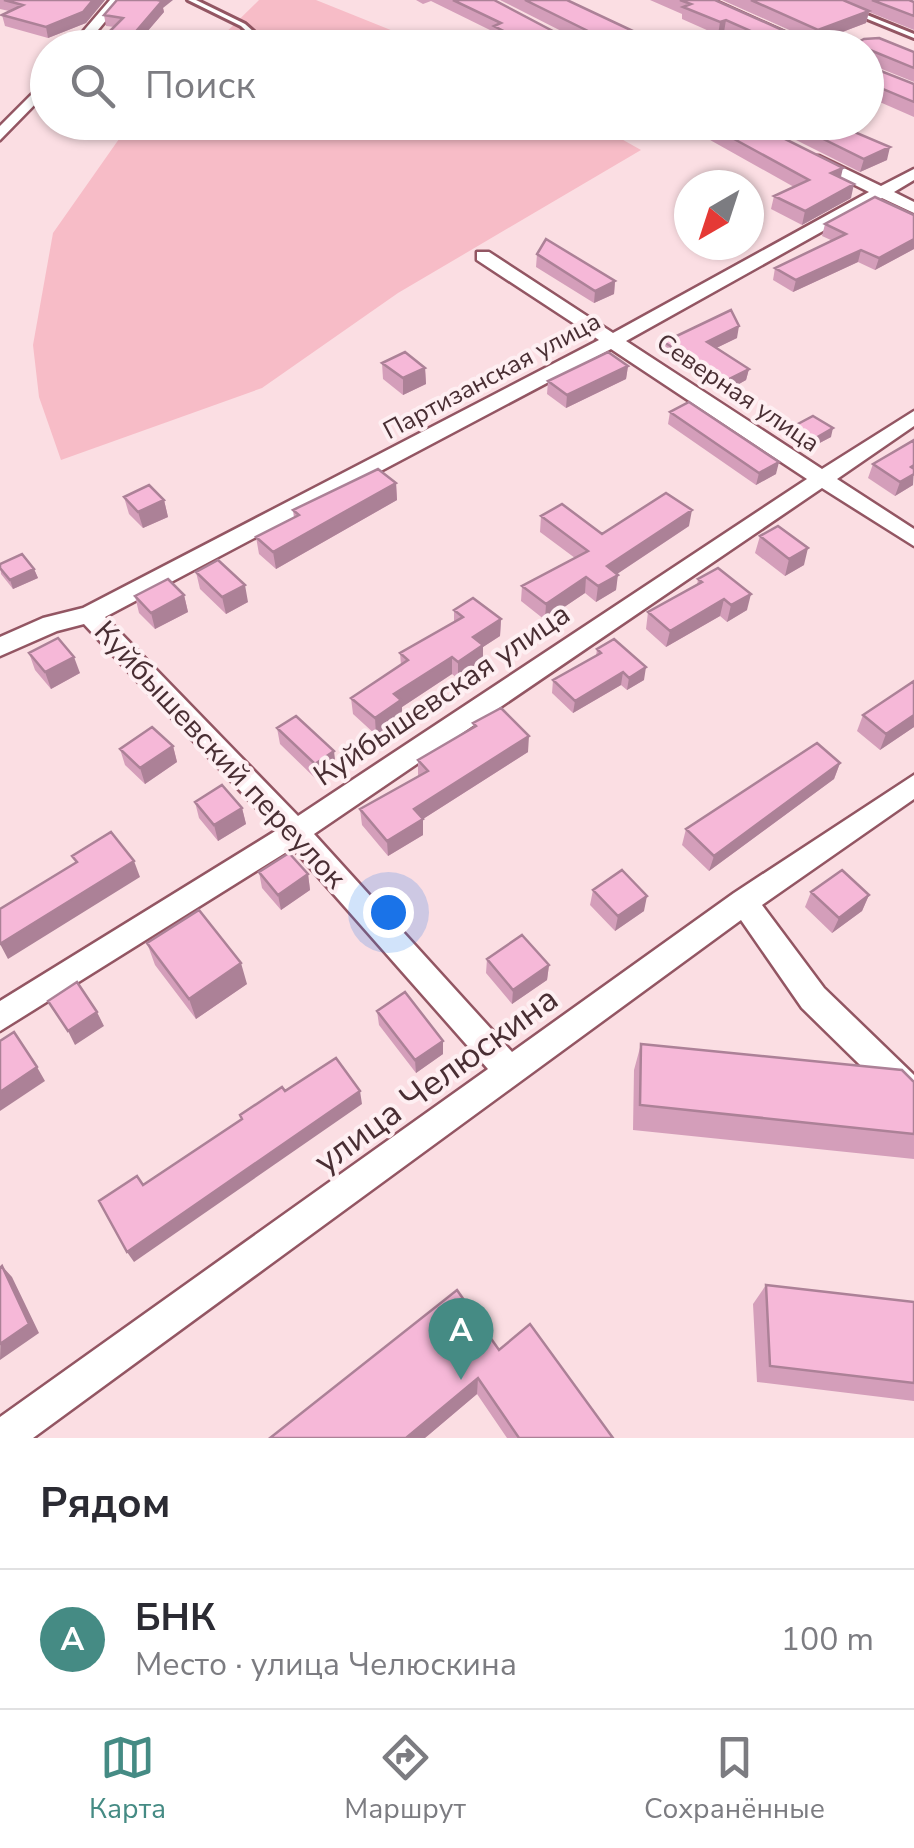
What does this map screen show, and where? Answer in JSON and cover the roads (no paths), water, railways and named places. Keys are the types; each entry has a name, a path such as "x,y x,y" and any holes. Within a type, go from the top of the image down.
{"street":[{"path":"91,30 117,0"},
{"path":"702,0 772,30"},
{"path":"0,110 30,90"},
{"path":"0,135 30,99"},
{"path":"790,148 914,208"},
{"name":"Партизанская улица","path":"0,647 52,624 89,615 614,340 914,174"},
{"name":"Северная улица","path":"483,256 914,539"},
{"name":"Куйбышевская улица","path":"0,1017 296,832 914,417"},
{"name":"Куйбышевский переулок","path":"89,615 296,832 511,1073"},
{"name":"улица Челюскина","path":"2,1438 744,902 914,785"},
{"path":"744,902 813,998 914,1096"}],"lane":[{"path":"191,0 249,30"},
{"path":"824,0 914,36"},
{"path":"891,37 904,32"}],"place":[{"name":"БНК","path":"461,1380"}]}
